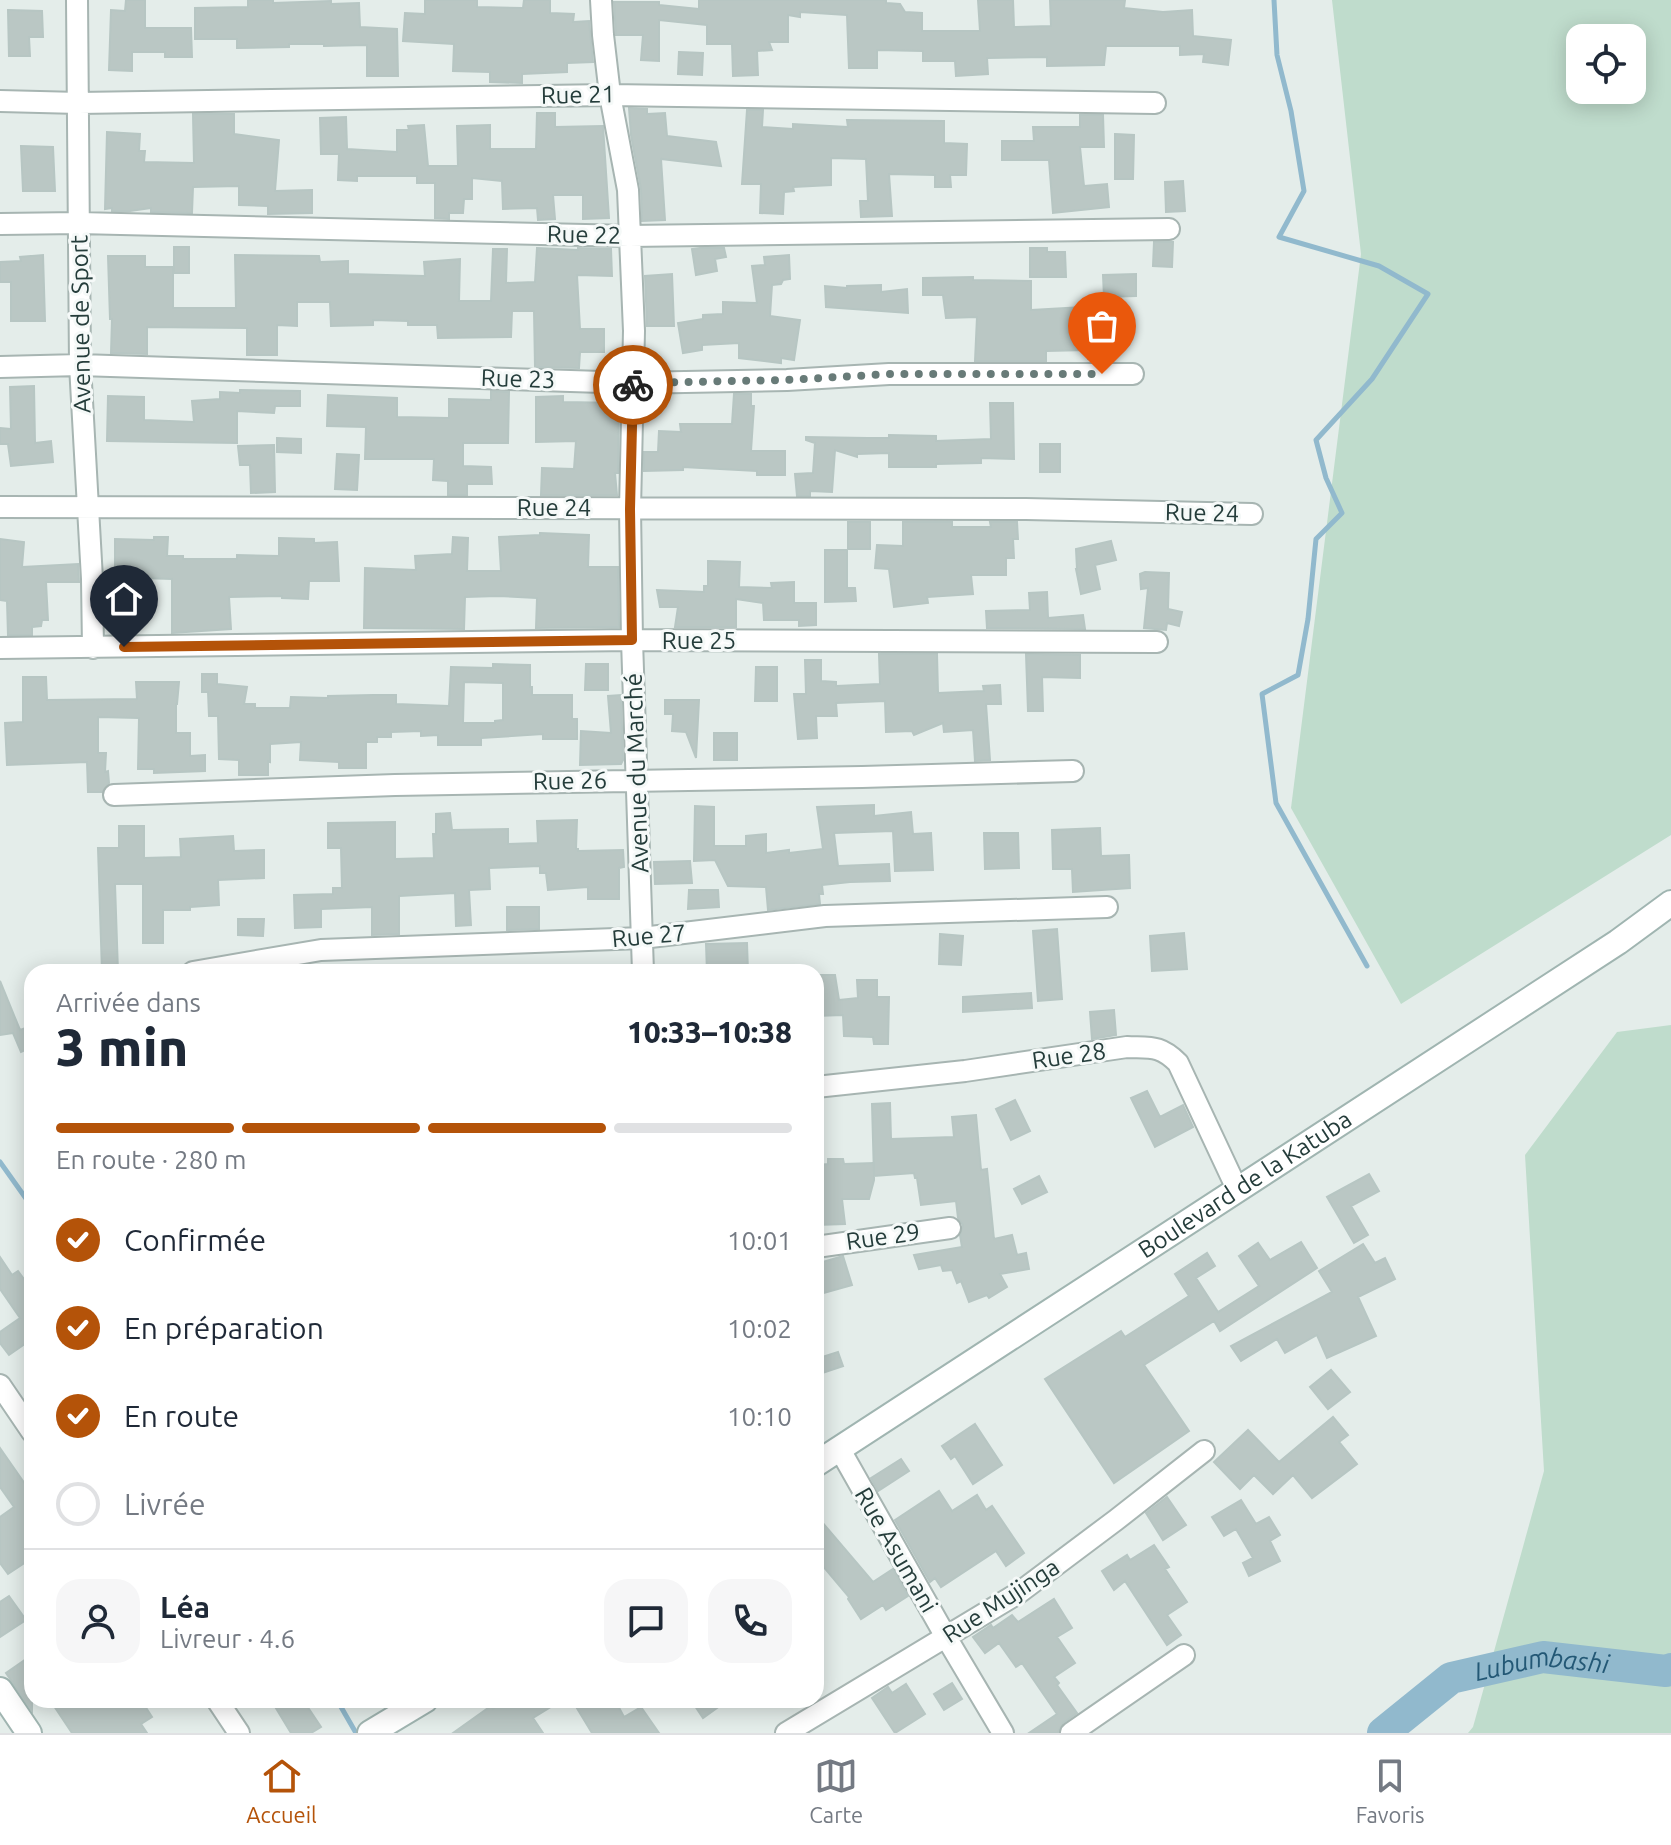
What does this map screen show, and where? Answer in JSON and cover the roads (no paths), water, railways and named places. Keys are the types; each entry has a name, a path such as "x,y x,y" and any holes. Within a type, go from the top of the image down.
{"street":[{"name":"Avenue de Sport","path":"77,0 80,365 93,648"},
{"name":"Avenue du Marché","path":"601,0 610,95 628,190 634,331 630,509 632,640 643,964"},
{"name":"Rue 21","path":"0,101 79,103 610,95 1155,103"},
{"name":"Rue 22","path":"0,224 79,223 629,236 1169,229"},
{"name":"Rue 23","path":"0,367 80,365 633,383 787,380 889,374 1133,374"},
{"name":"Rue 24","path":"0,507 1026,509 1252,514"},
{"name":"Rue 25","path":"0,648 632,640 1157,642"},
{"name":"Rue 26","path":"114,795 395,785 1073,771"},
{"name":"Boulevard de la Katuba","path":"824,1458 1618,942 1671,903"},
{"name":"Rue 27","path":"240,964 321,950 642,938 825,916 1107,907"},
{"name":"Rue 28","path":"824,1086 965,1071 1127,1047 1154,1048 1168,1053 1178,1063 1237,1189"},
{"name":"Rue 29","path":"824,1246 950,1228"},
{"path":"0,1385 24,1420"},
{"name":"Rue Asumani","path":"839,1448 1003,1733"},
{"name":"Rue Mujinga","path":"786,1733 1020,1592 1204,1451"},
{"path":"1071,1733 1184,1655"},
{"path":"0,1690 29,1733"},
{"path":"222,1708 239,1733"},
{"path":"375,1730 412,1708"}],"waterway":[{"path":"1274,0 1277,55 1291,111 1304,191 1279,237 1379,266 1428,294 1372,379 1316,440 1326,478 1342,513 1316,539 1308,619 1298,675 1262,694 1276,803 1367,966"},
{"path":"0,1162 24,1196"},
{"name":"Lubumbashi","path":"1383,1733 1451,1678 1543,1657 1666,1671 1671,1669"},
{"path":"342,1708 356,1733"}]}
